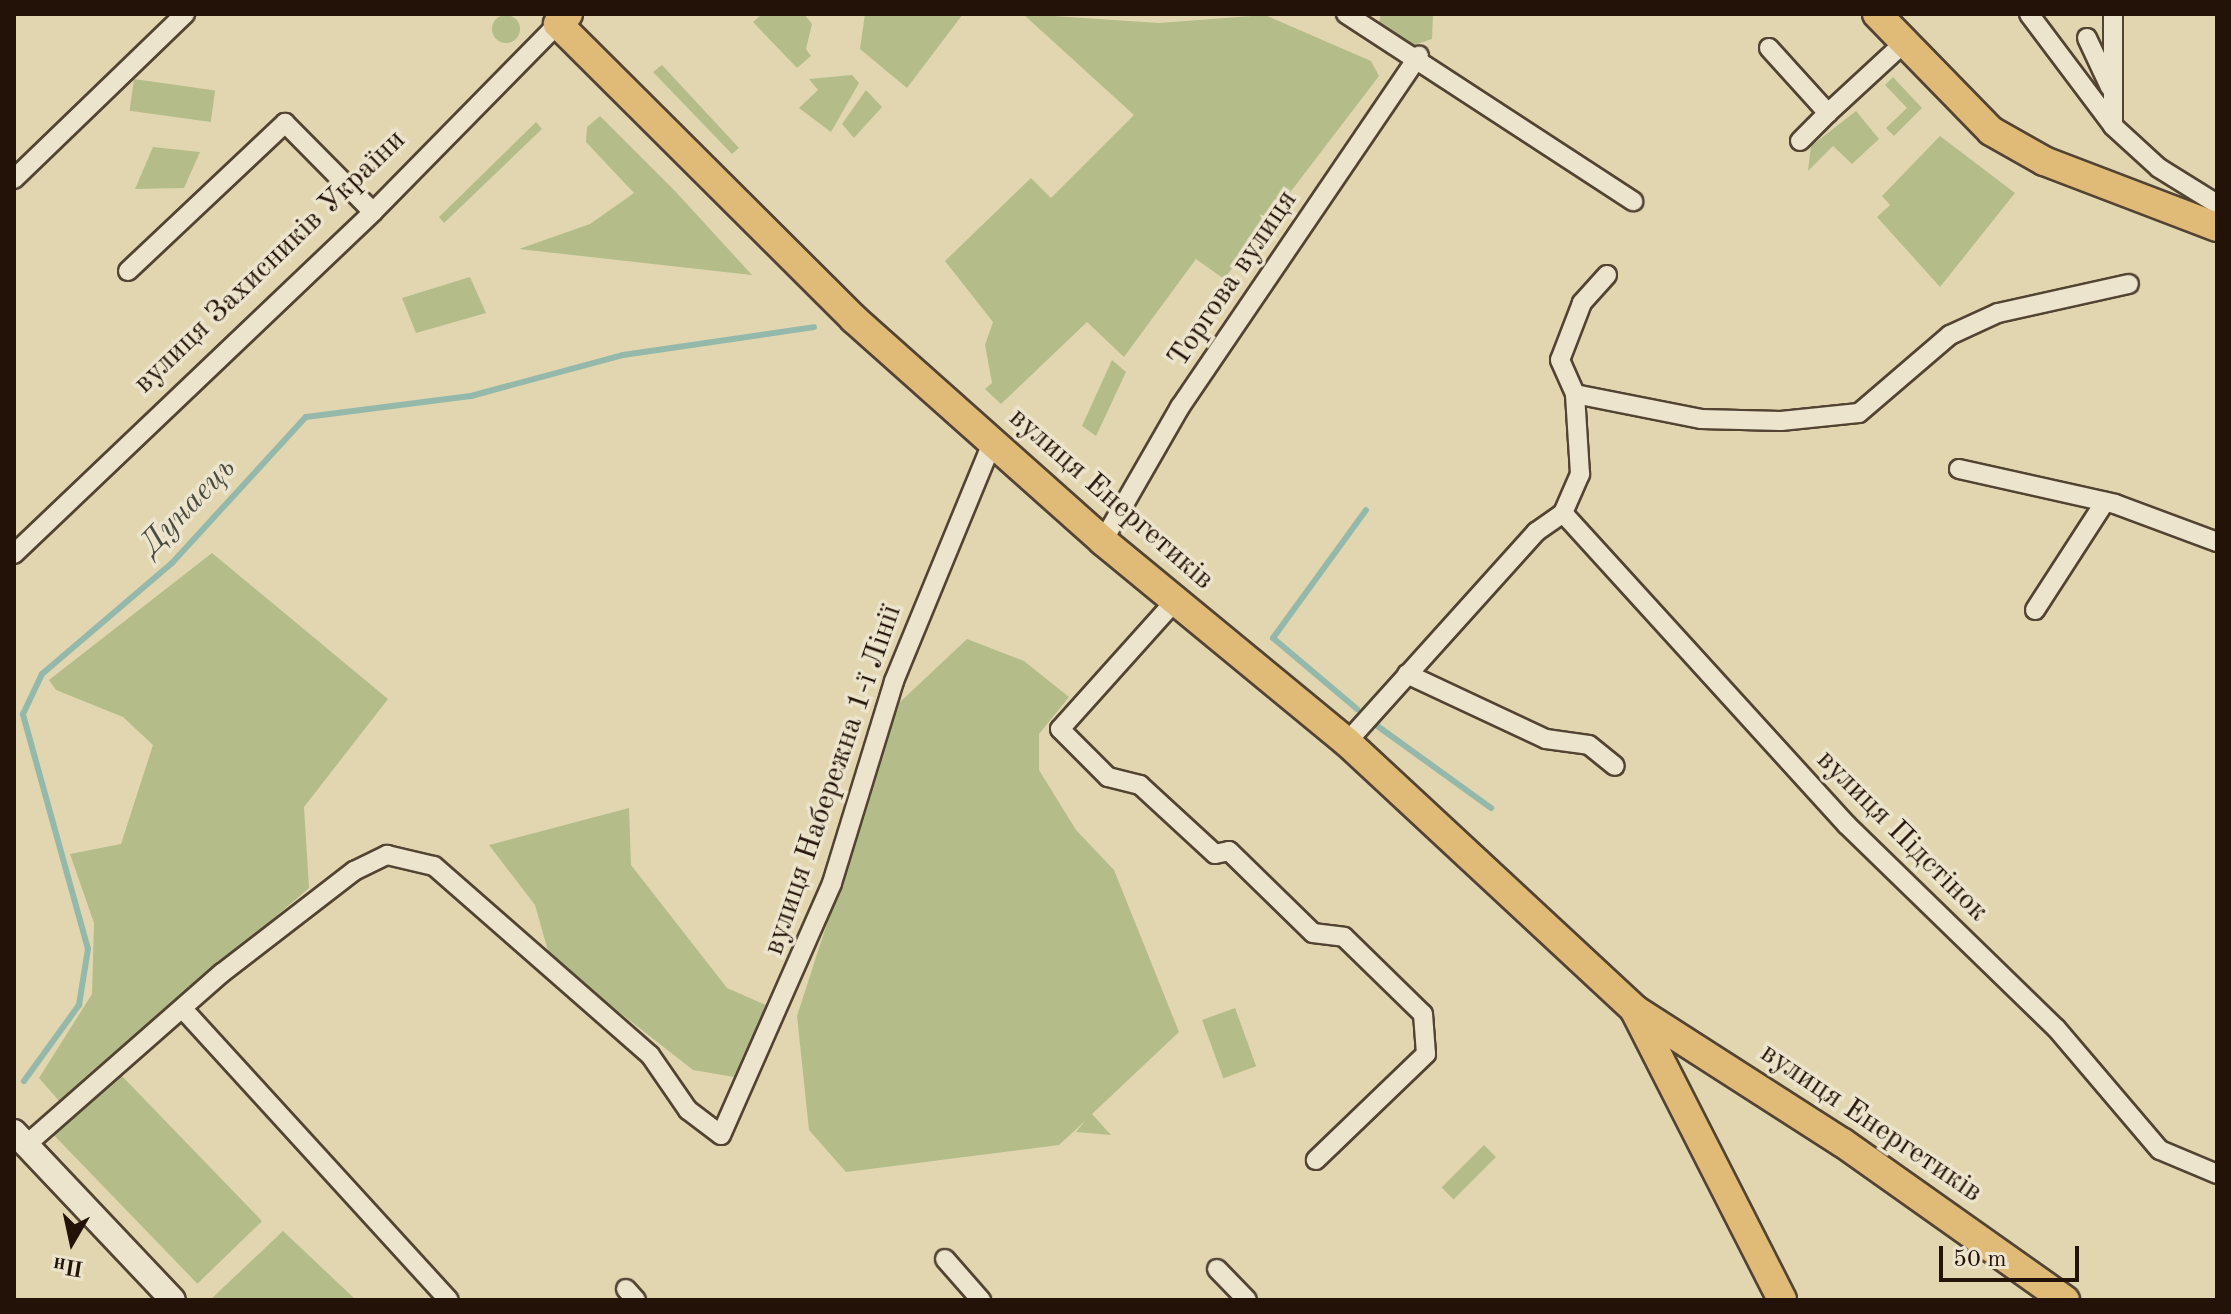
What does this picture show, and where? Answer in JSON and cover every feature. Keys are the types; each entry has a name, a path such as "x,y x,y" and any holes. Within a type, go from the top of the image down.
{"main road":[{"path":"1877,14 1991,131 2044,161 2217,227"},
{"name":"вулиця Енергетиків","path":"558,17 854,319 1103,541 1347,742 1634,1009 1843,1143 2065,1300"},
{"name":"вулиця Енергетиків","path":"1634,1009 1782,1300"}],"street":[{"path":"14,179 185,14"},
{"path":"1346,14 1419,55 1633,201"},
{"path":"2029,14 2113,126 2159,168 2217,204"},
{"path":"2113,14 2113,126"},
{"name":"вулиця Захисників України","path":"14,554 373,212 558,17"},
{"path":"2087,38 2113,93"},
{"path":"1800,141 1906,41"},
{"path":"1769,48 1828,113"},
{"name":"Торгова вулиця","path":"1103,541 1180,407 1419,55"},
{"path":"128,271 285,123 373,212"},
{"path":"1347,742 1536,532 1563,513 1580,474 1575,394 1560,360 1582,303 1607,275"},
{"path":"1575,394 1701,419 1781,421 1859,413 1924,361 1950,335 1998,313 2129,284"},
{"name":"вулиця Набережна 1-ї Лінії","path":"183,1009 354,871 387,855 408,856 434,866 650,1055 688,1110 721,1135 832,883 894,681 993,441"},
{"path":"1959,469 2105,502 2217,542"},
{"path":"2035,610 2105,502"},
{"name":"вулиця Підстінок","path":"1563,513 1847,825 2056,1028 2160,1150 2217,1174"},
{"path":"1175,601 1060,729 1108,777 1140,785 1215,854 1229,851 1313,933 1344,937 1423,1014 1426,1054 1316,1160"},
{"path":"1407,674 1546,739 1589,745 1615,766"},
{"path":"173,1300 20,1138 183,1009 449,1300"},
{"path":"945,1259 981,1300"},
{"path":"1217,1269 1247,1300"}],"green space":[{"path":"762,14 804,14 812,24 806,49 811,56 797,68 753,22"},
{"path":"865,14 963,14 907,88 860,49"},
{"path":"1023,14 1159,23 1265,15 1371,61 1379,76 1224,279 1196,259 1124,357 1087,322 1001,404 985,389 992,383 985,345 993,322 945,261 1031,178 1051,198 1134,115"},
{"path":"1381,14 1433,14 1432,39 1414,45 1378,26"},
{"path":"506,15 516,19 520,29 516,39 506,43 496,39 492,29 496,19"},
{"path":"662,65 739,148 732,154 653,72"},
{"path":"852,75 859,83 831,132 799,108 818,90 809,79"},
{"path":"1893,77 1922,108 1894,136 1886,128 1907,108 1885,85"},
{"path":"134,79 215,90 211,122 130,111"},
{"path":"866,90 882,107 854,138 842,124"},
{"path":"1856,111 1879,139 1852,164 1833,146 1808,171 1811,146"},
{"path":"600,116 752,275 519,249 590,224 634,193 586,142 587,127"},
{"path":"536,122 542,129 444,223 439,217"},
{"path":"1940,136 2015,193 1940,287 1877,217 1890,205 1882,196"},
{"path":"153,147 200,152 184,188 135,189"},
{"path":"470,277 486,313 416,333 402,298"},
{"path":"1112,360 1126,372 1096,436 1082,426"},
{"path":"212,553 388,699 304,807 309,888 60,1102 39,1078 92,994 94,923 70,854 121,844 153,745 123,717 56,690 49,680"},
{"path":"967,639 1024,661 1069,697 1039,734 1039,770 1076,830 1114,870 1179,1032 1092,1114 1111,1135 1076,1132 1085,1121 1059,1145 846,1172 809,1130 797,1016 898,704"},
{"path":"629,808 631,865 727,988 768,1006 740,1078 693,1070 550,958 535,905 489,845"},
{"path":"1235,1008 1256,1066 1223,1078 1202,1020"},
{"path":"119,1073 262,1221 197,1284 54,1136"},
{"path":"1484,1145 1496,1157 1454,1199 1442,1187"},
{"path":"283,1231 356,1300 210,1300"}],"waterway":[{"name":"Дунаець","path":"24,1081 79,1005 88,949 23,714 42,674 172,563 306,417 471,396 623,355 814,327"},
{"path":"1357,709 1273,638 1366,510"},
{"path":"1133,518 1198,568"},
{"path":"1376,725 1491,808"}]}
